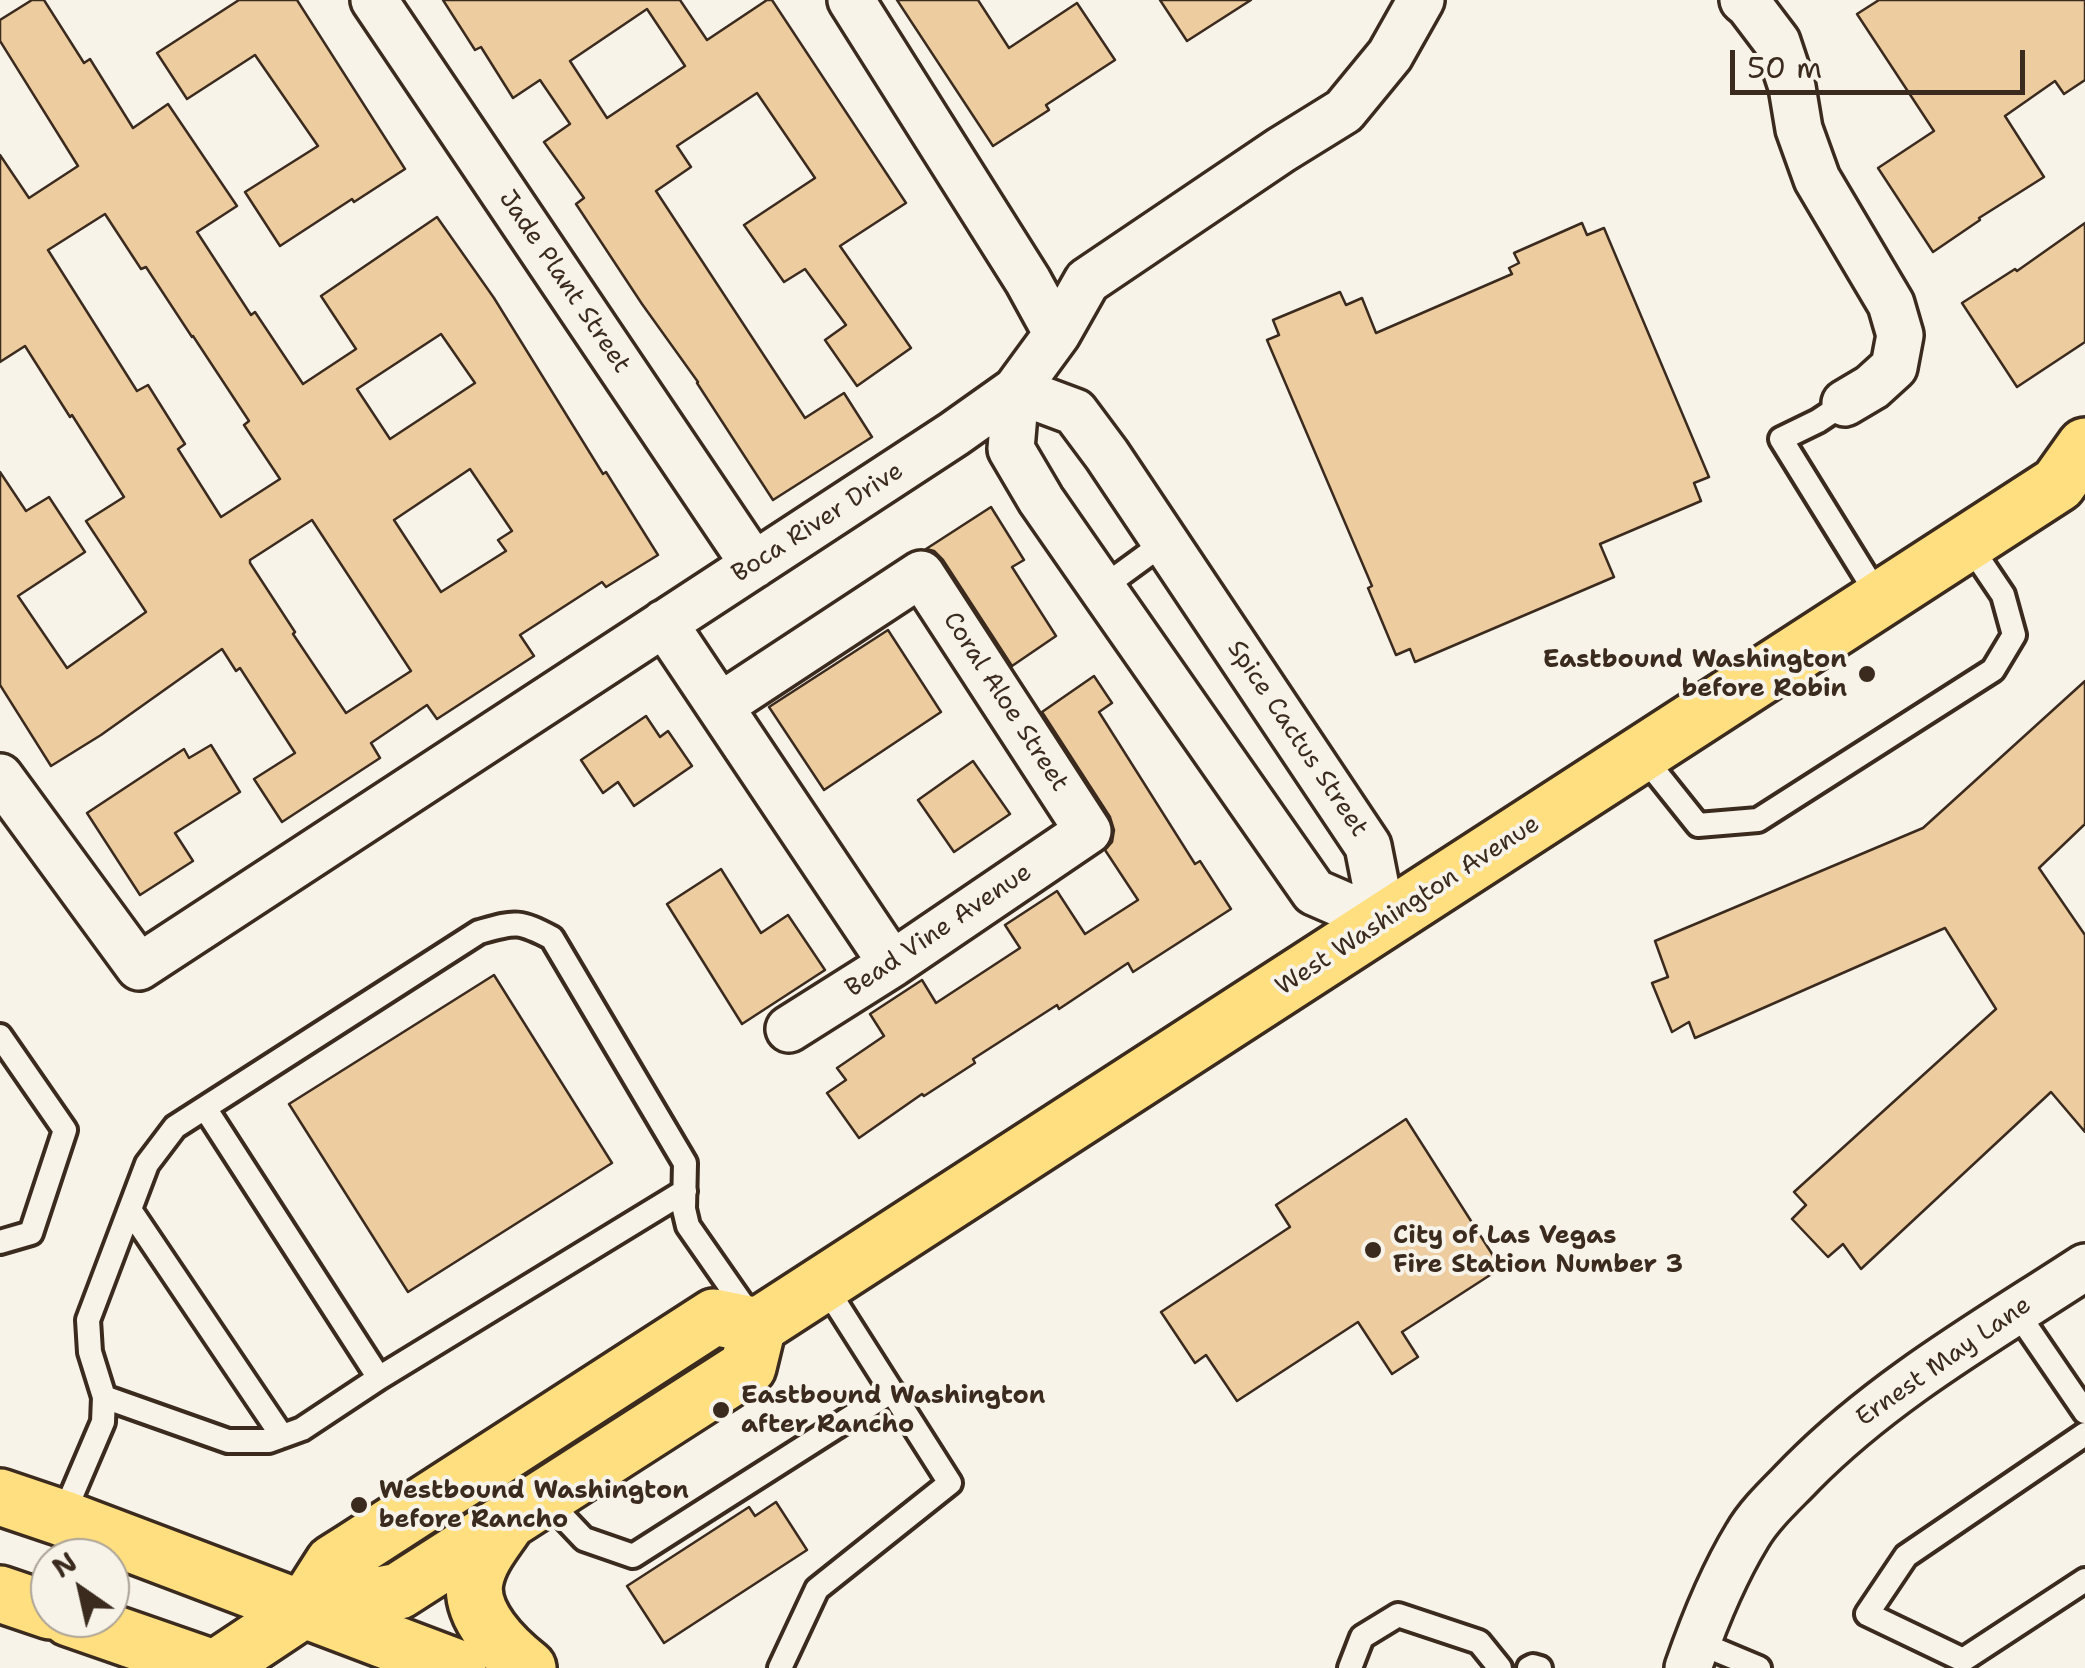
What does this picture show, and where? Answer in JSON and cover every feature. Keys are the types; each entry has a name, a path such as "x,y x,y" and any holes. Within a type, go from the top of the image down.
{"main road":[{"name":"West Washington Avenue","path":"758,1326 1968,544 2076,470"},
{"path":"127,1638 215,1668 303,1610 399,1591 748,1367 758,1326 714,1317 334,1563 303,1610"},
{"path":"0,1497 458,1668"},
{"path":"525,1510 482,1560 474,1584 476,1607 528,1668"},
{"path":"0,1594 30,1604"}],"street":[{"name":"Jade Plant Street","path":"374,0 754,565"},
{"path":"852,0 1028,281 1056,334"},
{"name":"Boca River Drive","path":"0,777 138,967 1016,390 1088,281 1344,111 1390,55 1421,0"},
{"path":"1743,0 1777,42 1816,180 1891,304 1900,335 1894,366 1872,387 1846,403"},
{"path":"1016,390 1011,449 1102,588 1314,892 1384,922"},
{"name":"Spice Cactus Street","path":"1016,390 1074,412 1107,454 1368,846 1384,922"},
{"name":"Coral Aloe Street","path":"720,706 921,574 1088,831"},
{"path":"664,624 892,964"},
{"name":"Bead Vine Avenue","path":"789,1030 1088,831"},
{"name":"Ernest May Lane","path":"1692,1655 1708,1612 1748,1533 1838,1438 1908,1381 2085,1267"}],"lane":[{"path":"1846,403 1781,438 1881,600"},
{"path":"1102,588 1165,542"},
{"path":"1642,755 1698,825 1758,820 1993,670 2014,636 2003,595 1968,544"},
{"path":"62,1518 102,1422 104,1397 90,1352 88,1320 147,1164 175,1127 479,932 512,923 534,928 552,938 686,1164 684,1209 688,1226 758,1326"},
{"path":"0,1036 65,1130 31,1233 0,1242"},
{"path":"204,1108 379,1378"},
{"path":"104,1397 228,1441 269,1442 302,1429 685,1191"},
{"path":"130,1210 282,1436"},
{"path":"780,1668 818,1588 950,1483 823,1283"},
{"path":"2016,1312 2085,1412"},
{"path":"525,1510 584,1539 633,1556 892,1392"},
{"path":"2085,1434 1906,1556 1867,1614 1963,1660 2085,1580"},
{"path":"1350,1668 1362,1638 1398,1615 1480,1642 1500,1668"},
{"path":"1692,1655 1758,1668"},
{"path":"1529,1668 1540,1668"}],"building":[{"path":"32,0 44,0 84,63 90,59 133,128 168,104 237,206 197,232 251,315 255,312 303,384 356,349 321,296 437,217 494,298 658,555 606,587 602,582 520,635 534,656 437,719 427,705 371,743 380,758 282,822 254,779 295,753 240,668 236,671 222,649 51,766 0,685 0,472 26,511 49,497 85,552 18,596 67,668 146,612 86,521 124,497 25,346 0,362 0,155 29,198 78,166 0,41 0,20","holes":["105,214 193,336 249,421 244,425 280,479 221,517 178,449 185,444 148,385 137,391 48,250","441,334 475,383 390,439 357,389","470,469 512,531 498,540 506,551 441,592 394,520","312,520 411,671 346,713 250,560"]},
{"path":"239,0 297,0 405,169 280,246 245,192 318,146 255,55 187,99 157,53"},
{"path":"443,0 680,0 707,40 772,0 906,203 840,246 911,348 857,386 825,340 846,325 805,269 784,282 744,225 815,178 757,93 677,146 691,167 656,191 805,418 844,393 872,437 773,500 576,204 584,198 544,142 570,124 540,80 513,98 481,47 475,50","holes":["647,9 685,66 607,118 570,61"]},
{"path":"897,0 978,0 1009,48 1077,3 1115,60 993,146"},
{"path":"1160,0 1251,0 1187,41"},
{"path":"1879,0 2085,0 2085,80 2064,94 2055,81 2005,116 2044,177 1933,252 1878,168 1934,131 1857,14"},
{"path":"1582,223 1587,235 1604,228 1709,477 1694,483 1701,501 1600,544 1614,577 1415,662 1410,649 1396,655 1368,588 1372,586 1267,340 1279,335 1273,320 1340,292 1346,305 1362,298 1376,333 1512,274 1509,268 1519,263 1514,253"},
{"path":"2085,223 2085,342 2017,387 1962,303 2017,271"},
{"path":"991,507 1024,560 1012,567 1056,636 1012,666 943,560 926,549"},
{"path":"888,630 941,712 824,790 769,707"},
{"path":"1094,676 1112,703 1099,712 1195,864 1200,861 1231,909 1133,972 1128,963 1059,1009 1057,1005 859,1138 827,1093 846,1080 837,1068 884,1036 870,1014 922,980 936,1003 1020,948 1005,925 1057,891 1085,934 1138,900 1105,850 1112,842 1114,830 1110,817 1042,712"},
{"path":"2085,681 2085,824 2039,868 2085,935 2085,1132 2051,1092 1861,1269 1843,1244 1828,1257 1792,1219 1806,1205 1794,1192 1996,1009 1945,928 1695,1038 1689,1022 1672,1032 1652,983 1668,977 1655,941 1923,828"},
{"path":"646,716 660,737 668,731 692,766 634,806 618,782 603,793 581,760"},
{"path":"211,745 240,792 175,833 193,861 140,895 87,813 184,749 189,758"},
{"path":"973,761 1010,814 954,852 918,800"},
{"path":"721,869 761,933 788,915 825,970 742,1024 667,904"},
{"path":"494,975 612,1163 408,1292 289,1104"},
{"name":"City of Las Vegas Fire Station Number 3","path":"1406,1119 1501,1268 1402,1332 1418,1357 1392,1374 1358,1322 1237,1401 1206,1355 1195,1363 1161,1312 1290,1227 1276,1205"},
{"path":"776,1502 807,1550 664,1643 627,1586 749,1507 755,1516"}],"place":[{"name":"Eastbound Washington before Robin","path":"1867,674"},
{"name":"City of Las Vegas Fire Station Number 3","path":"1373,1250"},
{"name":"Eastbound Washington after Rancho","path":"721,1410"},
{"name":"Westbound Washington before Rancho","path":"359,1505"}]}
